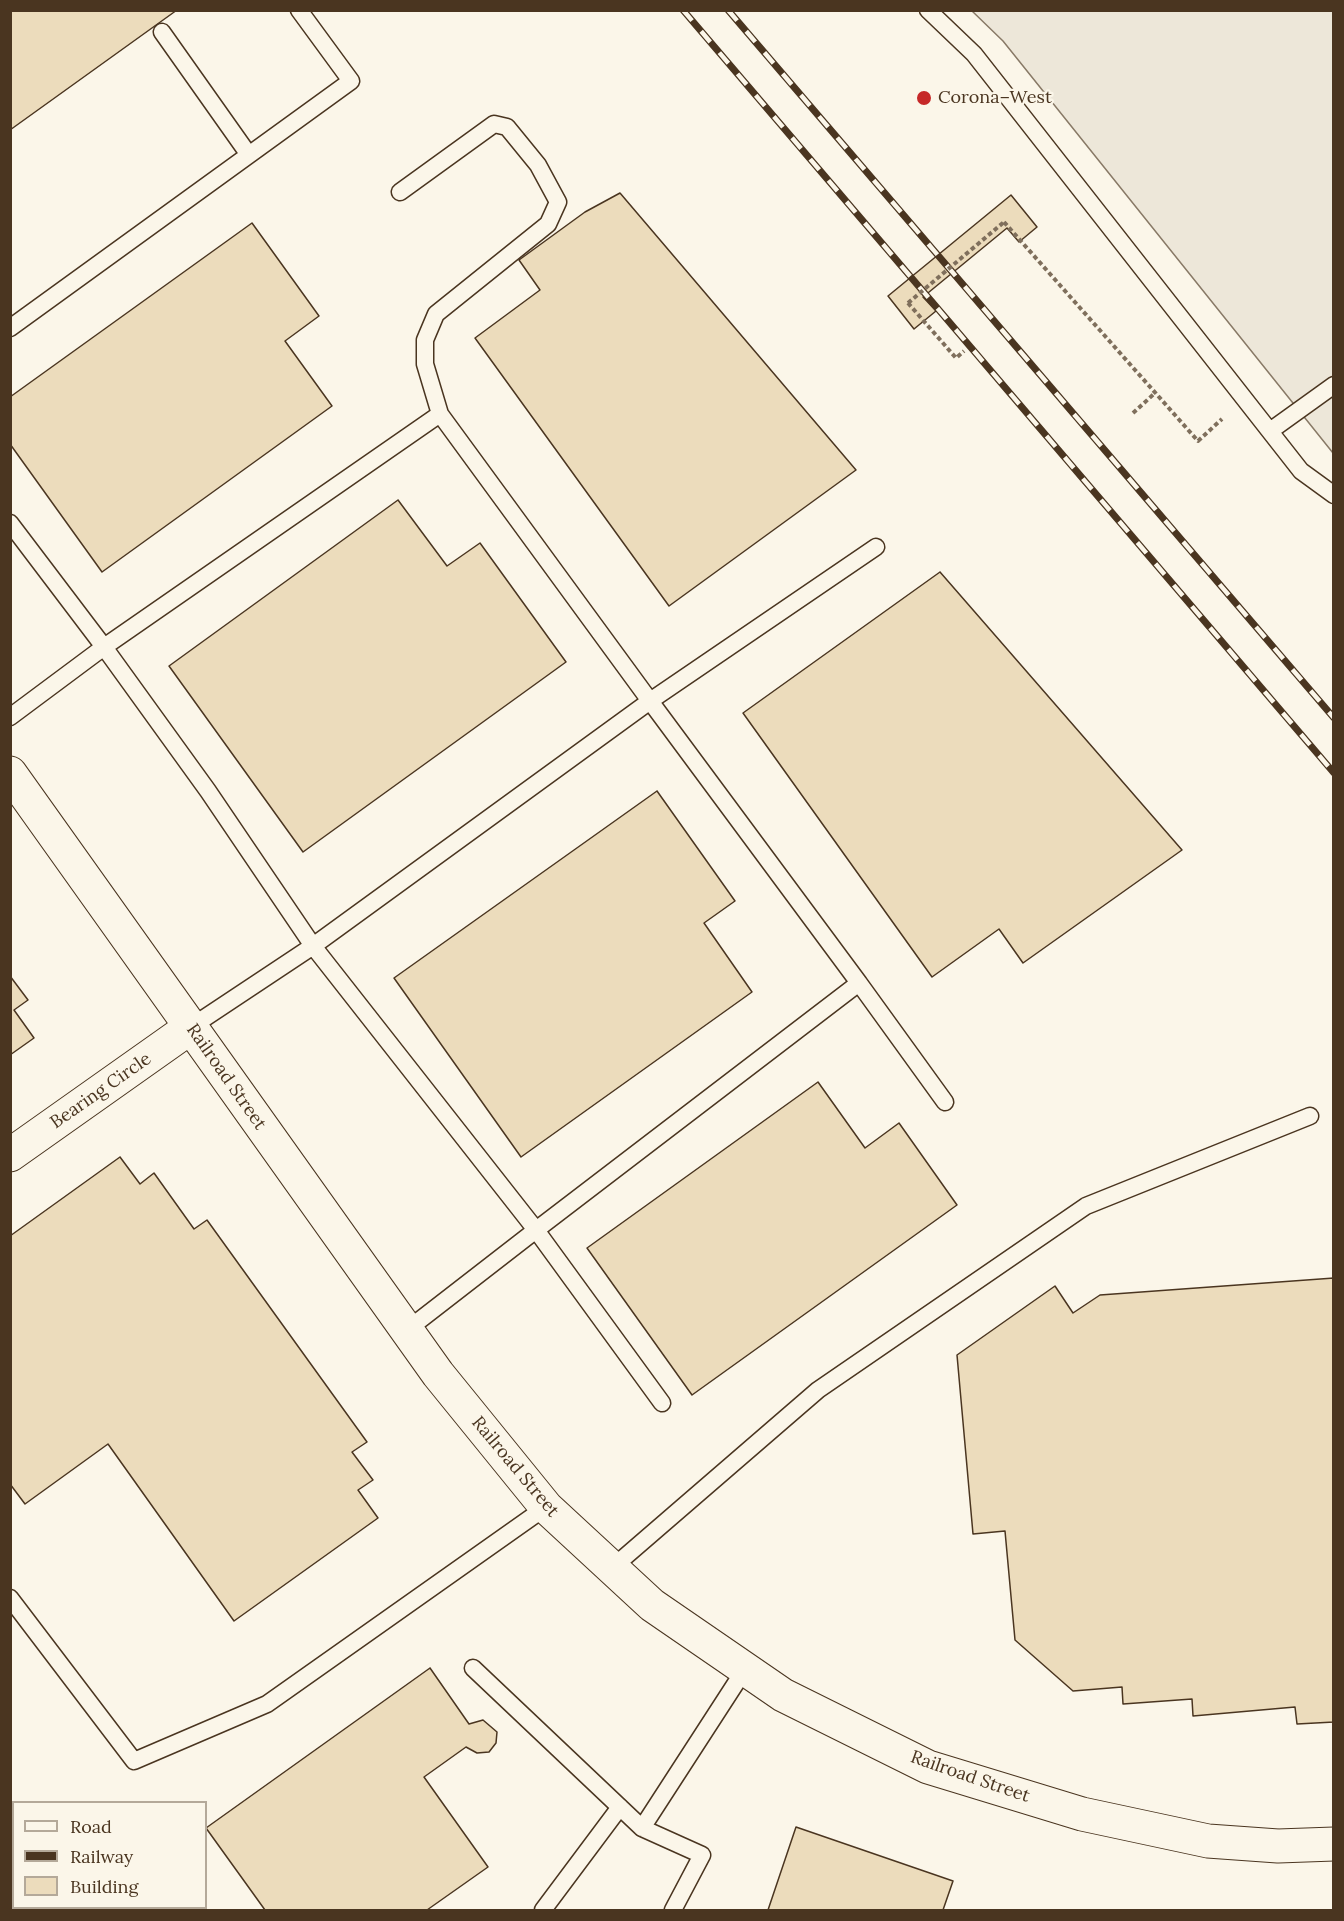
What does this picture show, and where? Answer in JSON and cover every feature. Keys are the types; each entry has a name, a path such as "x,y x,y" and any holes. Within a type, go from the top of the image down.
{"main road":[{"name":"Railroad Street","path":"10,773 438,1374 546,1507 652,1605 783,1695 928,1767 1082,1814 1208,1841 1278,1846 1334,1844"},
{"name":"Bearing Circle","path":"10,1155 191,1027"}],"lane":[{"path":"10,328 351,81 299,10"},
{"path":"928,10 974,54 1301,471 1334,495"},
{"path":"162,32 249,155"},
{"path":"400,192 494,124 507,128 538,165 558,202 548,224 436,314 426,340 425,364 440,414 945,1102"},
{"path":"1270,431 1334,385"},
{"path":"10,717 104,647 440,414"},
{"path":"10,523 104,647 208,791 313,946 536,1230 662,1403"},
{"path":"191,1027 313,946 650,701 876,547"},
{"path":"406,1330 859,982"},
{"path":"612,1568 818,1390 1086,1206 1310,1116"},
{"path":"10,1598 134,1761 267,1704 546,1507"},
{"path":"473,1668 642,1828 702,1855 673,1911"},
{"path":"642,1828 745,1669"},
{"path":"543,1911 620,1807"}],"path":[{"path":"964,351 956,358 908,303 1004,222 1198,441 1222,419"},
{"path":"1133,413 1155,393"}],"shaded area":[{"path":"972,11 1333,11 1333,453 1003,41"}],"building":[{"path":"10,10 177,10 10,130"},
{"path":"620,193 856,470 669,606 475,338 540,290 519,260 585,212"},
{"path":"1011,195 1037,227 1019,242 1007,228 923,297 936,311 914,329 888,296"},
{"path":"252,223 319,316 285,341 332,406 102,572 10,444 10,397"},
{"path":"398,500 447,566 480,543 566,662 303,852 169,666"},
{"path":"940,572 1182,850 1023,963 999,929 932,977 743,713"},
{"path":"657,791 735,901 704,923 752,992 521,1157 394,978"},
{"path":"10,976 28,1000 14,1010 34,1038 10,1055"},
{"path":"818,1082 865,1148 899,1123 957,1205 692,1395 587,1248"},
{"path":"120,1157 140,1184 154,1173 194,1229 207,1220 367,1442 352,1452 373,1480 358,1490 378,1518 234,1621 108,1444 25,1504 10,1484 10,1236"},
{"path":"1334,1278 1334,1722 1297,1724 1295,1707 1193,1716 1192,1699 1123,1704 1122,1687 1073,1691 1015,1640 1005,1531 973,1534 957,1355 1055,1286 1073,1313 1100,1295"},
{"path":"430,1668 469,1724 483,1720 497,1732 496,1743 489,1752 477,1753 466,1747 424,1777 488,1867 427,1910 265,1910 207,1827"},
{"path":"796,1827 953,1881 943,1910 768,1910"}],"railway":[{"path":"683,10 1334,773"},
{"path":"728,10 1334,718"}],"place":[{"name":"Corona–West","path":"924,98"}]}
